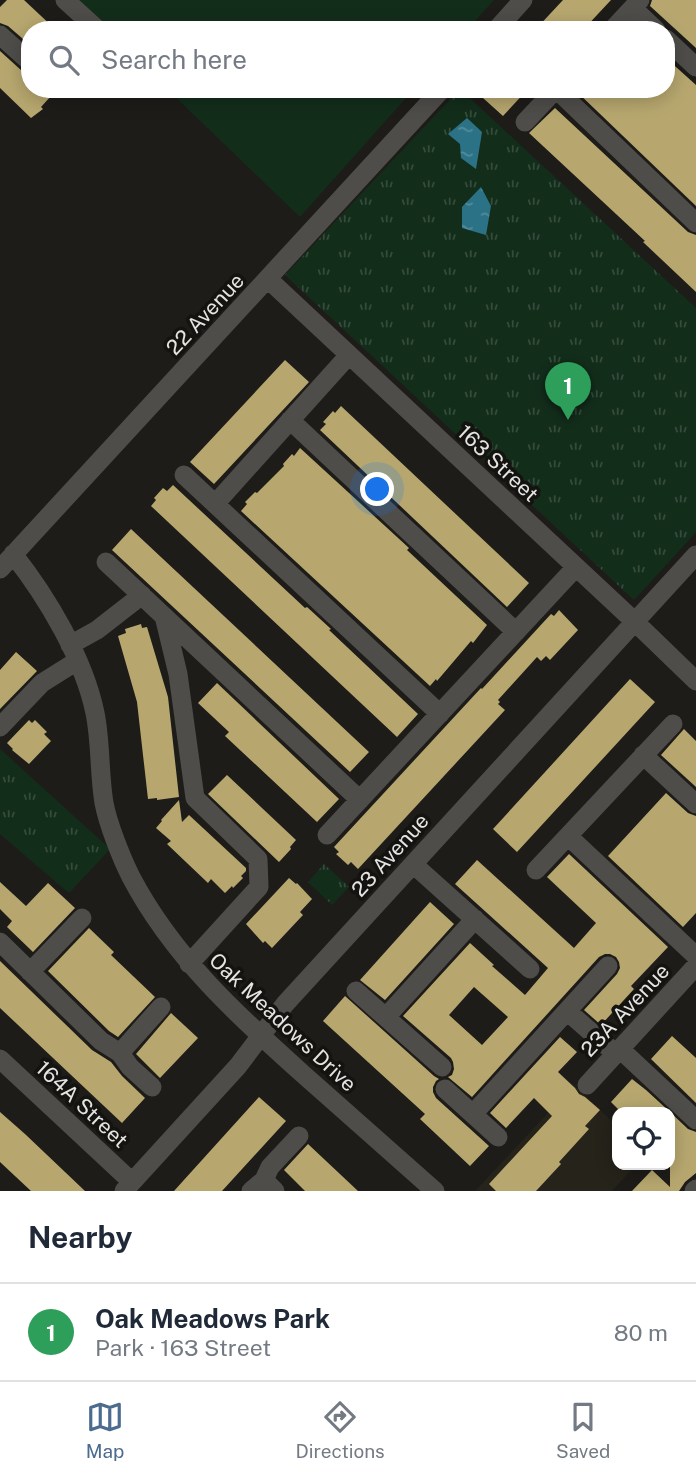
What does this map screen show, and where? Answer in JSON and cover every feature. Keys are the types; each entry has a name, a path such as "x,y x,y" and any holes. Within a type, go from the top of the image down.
{"street":[{"path":"65,0 88,21"},
{"path":"504,21 523,0"},
{"path":"620,21 636,4 649,21"},
{"path":"0,35 21,54"},
{"path":"675,47 696,66"},
{"name":"22 Avenue","path":"7,561 434,98"},
{"path":"525,122 548,98"},
{"path":"565,98 696,223"},
{"name":"163 Street","path":"268,279 696,681"},
{"path":"215,504 349,355"},
{"path":"290,420 516,632"},
{"path":"184,475 440,714"},
{"name":"23 Avenue","path":"128,1186 238,1066 285,1004 696,555"},
{"name":"Oak Meadows Drive","path":"7,561 26,570 48,605 84,675 95,713 104,805 131,877 168,935 189,964 236,1014 435,1191"},
{"path":"106,562 360,800"},
{"path":"327,835 576,567"},
{"path":"0,727 97,630 142,595"},
{"path":"164,616 178,674 195,798 258,859 260,887 189,964"},
{"path":"536,870 673,724"},
{"path":"643,755 696,804"},
{"path":"568,836 696,957"},
{"path":"413,863 530,970"},
{"path":"30,972 82,918"},
{"path":"386,1017 475,919"},
{"path":"0,943 101,1041 120,1052 130,1067 152,1087"},
{"name":"23A Avenue","path":"587,1085 696,966"},
{"path":"473,1114 608,967"},
{"path":"356,991 442,1067"},
{"path":"120,1052 161,1007"},
{"path":"567,1011 618,1051 696,1120"},
{"name":"164A Street","path":"0,1059 128,1186"},
{"path":"445,1088 498,1137"},
{"path":"263,1187 270,1167 299,1136"}],"shaded area":[{"path":"574,1085 612,1121 612,1170 631,1170 612,1191 475,1191"}],"green space":[{"path":"72,0 494,0 475,21 94,21"},
{"path":"176,98 406,98 300,217"},
{"path":"452,98 470,98 696,308 696,532 634,600 285,275"},
{"path":"0,749 110,849 69,893 0,834"},
{"path":"324,864 349,887 332,905 308,882"}],"water":[{"path":"467,118 482,132 476,169 461,158 460,144 448,134"},
{"path":"481,187 491,206 486,235 462,228 462,207"}],"building":[{"path":"7,0 24,0 46,21 21,21 21,37 0,23 0,7"},
{"path":"563,0 611,0 591,21 543,21"},
{"path":"652,0 696,0 696,48 675,29 675,21 666,21 650,6"},
{"path":"0,51 21,70 21,98 49,98 41,107 43,109 31,118 0,88"},
{"path":"675,66 696,85 696,206 583,98 675,98"},
{"path":"483,98 520,98 503,116"},
{"path":"555,108 688,232 696,235 696,292 529,133"},
{"path":"285,360 309,382 214,484 190,462"},
{"path":"341,406 529,583 507,607 320,430 326,424 323,422"},
{"path":"300,448 409,548 407,550 487,625 430,686 241,511 247,504 245,502"},
{"path":"173,485 331,629 329,630 418,714 397,737 151,506 163,488 167,491"},
{"path":"131,529 369,752 350,772 112,550"},
{"path":"559,610 578,630 550,660 546,656 541,661 537,657 498,700 498,704 505,710 358,869 351,862 348,865 336,854 339,852 334,847 551,614 554,616"},
{"path":"141,624 142,628 147,627 168,697 179,797 148,799 137,702 118,636 126,633 125,629"},
{"path":"16,652 37,671 0,709 0,670"},
{"path":"630,679 655,702 517,852 493,829"},
{"path":"217,683 339,799 317,822 225,736 229,732 198,703"},
{"path":"29,720 32,723 35,720 47,732 44,734 51,741 29,764 7,743"},
{"path":"684,729 696,741 696,787 661,755"},
{"path":"227,775 296,840 279,862 208,794"},
{"path":"666,793 688,813 696,816 696,913 683,927 608,856"},
{"path":"179,800 182,822 189,815 246,868 241,876 243,878 225,893 211,879 208,883 167,844 171,841 156,828"},
{"path":"569,854 668,947 631,986 634,989 601,1025 584,1010 620,968 616,957 605,954 599,957 472,1097 448,1077 454,1069 451,1058 403,1016 470,943 525,995 548,968 455,884 477,860 574,948 596,923 547,877","holes":["474,987 508,1017 482,1045 449,1015"]},
{"path":"289,878 312,899 300,912 303,915 272,948 265,941 263,943 246,924"},
{"path":"0,882 26,906 48,883 75,908 33,952 7,927 12,921 0,909"},
{"path":"430,902 454,924 385,1000 360,980"},
{"path":"89,928 114,952 111,955 155,997 118,1037 48,971"},
{"path":"0,961 92,1050 111,1062 145,1098 122,1123 0,1008"},
{"path":"345,996 439,1079 433,1087 436,1098 489,1146 470,1166 420,1119 425,1114 323,1021"},
{"path":"171,1013 198,1038 160,1078 136,1054"},
{"path":"672,1036 696,1058 696,1103 651,1059"},
{"path":"560,1037 577,1052 558,1072 579,1094 600,1110 585,1126 589,1129 536,1191 496,1191 489,1184 552,1116 534,1098 506,1128 490,1113"},
{"path":"632,1079 665,1107 616,1107 611,1102"},
{"path":"259,1097 286,1121 222,1191 174,1191"},
{"path":"0,1112 85,1191 31,1191 0,1162"},
{"path":"675,1117 688,1129 696,1132 696,1173 679,1191 632,1191 652,1170 670,1187 670,1170 675,1170"},
{"path":"308,1144 358,1191 305,1191 284,1170"}],"place":[{"name":"Oak Meadows Park","path":"568,420"}]}
